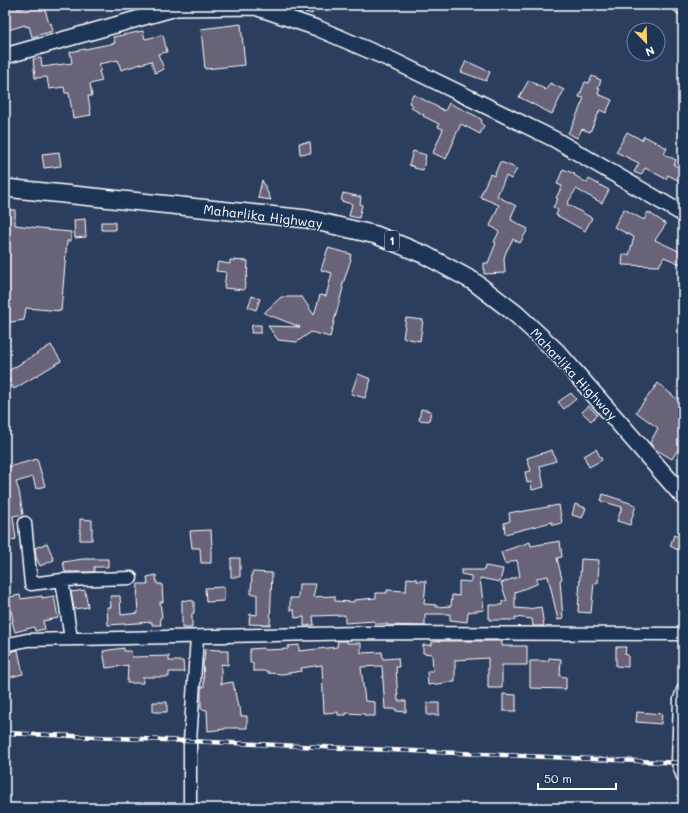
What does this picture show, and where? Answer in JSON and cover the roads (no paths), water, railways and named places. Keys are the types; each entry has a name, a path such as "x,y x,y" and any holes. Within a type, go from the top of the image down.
{"highway":[{"name":"Maharlika Highway","path":"5,188 307,219 376,235 425,255 472,281 516,314 557,352 683,496"}],"main road":[{"path":"5,56 176,8 255,6 317,28 394,61 554,139 683,214"}],"street":[{"path":"678,5 683,9"},
{"path":"25,522 31,584 62,580 131,578"},
{"path":"62,580 71,639"},
{"path":"5,645 27,640 363,633 683,634"},
{"path":"190,808 190,741 197,637"},
{"path":"683,690 680,699 678,763 683,777"}],"railway":[{"path":"5,733 683,763"}]}
